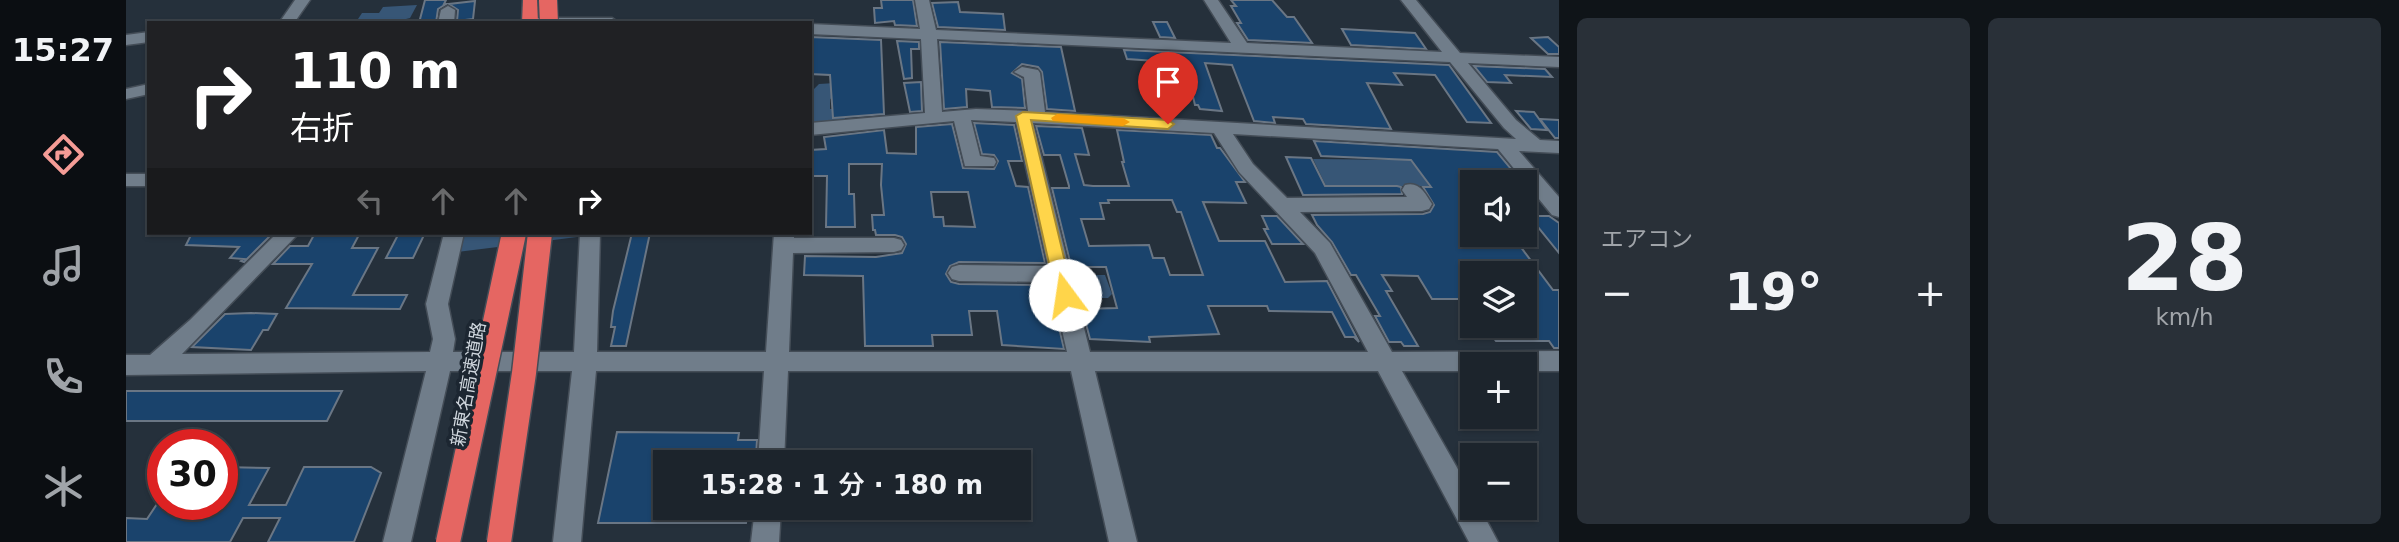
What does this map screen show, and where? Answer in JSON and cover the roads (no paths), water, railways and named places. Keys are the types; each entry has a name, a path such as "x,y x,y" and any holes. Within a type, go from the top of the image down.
{"highway":[{"path":"530,0 531,21"},
{"path":"548,0 549,21"},
{"path":"448,542 497,299 513,235"},
{"name":"新東名高速道路","path":"463,542 497,353 514,235"},
{"path":"500,542 540,235"}],"street":[{"path":"287,21 303,0"},
{"path":"922,0 929,36 934,116"},
{"path":"1211,0 1242,48"},
{"path":"1408,0 1510,124 1536,146"},
{"path":"812,29 1559,62"},
{"path":"126,40 147,37"},
{"path":"1033,73 1030,116 1059,274 1123,542"},
{"path":"126,94 147,89"},
{"path":"961,114 974,162"},
{"path":"812,129 961,114 1559,147"},
{"path":"1220,128 1245,168 1323,248 1484,542"},
{"path":"1503,144 1559,210"},
{"path":"126,180 147,180"},
{"path":"1282,205 1422,204 1412,190"},
{"path":"157,363 198,326 287,235"},
{"path":"397,542 440,363 444,339 437,304 454,235"},
{"path":"568,542 585,362 590,235"},
{"path":"772,450 784,239 894,245"},
{"path":"960,273 1059,274"},
{"path":"126,365 1080,360 1559,361"},
{"path":"765,542 767,520"}]}
